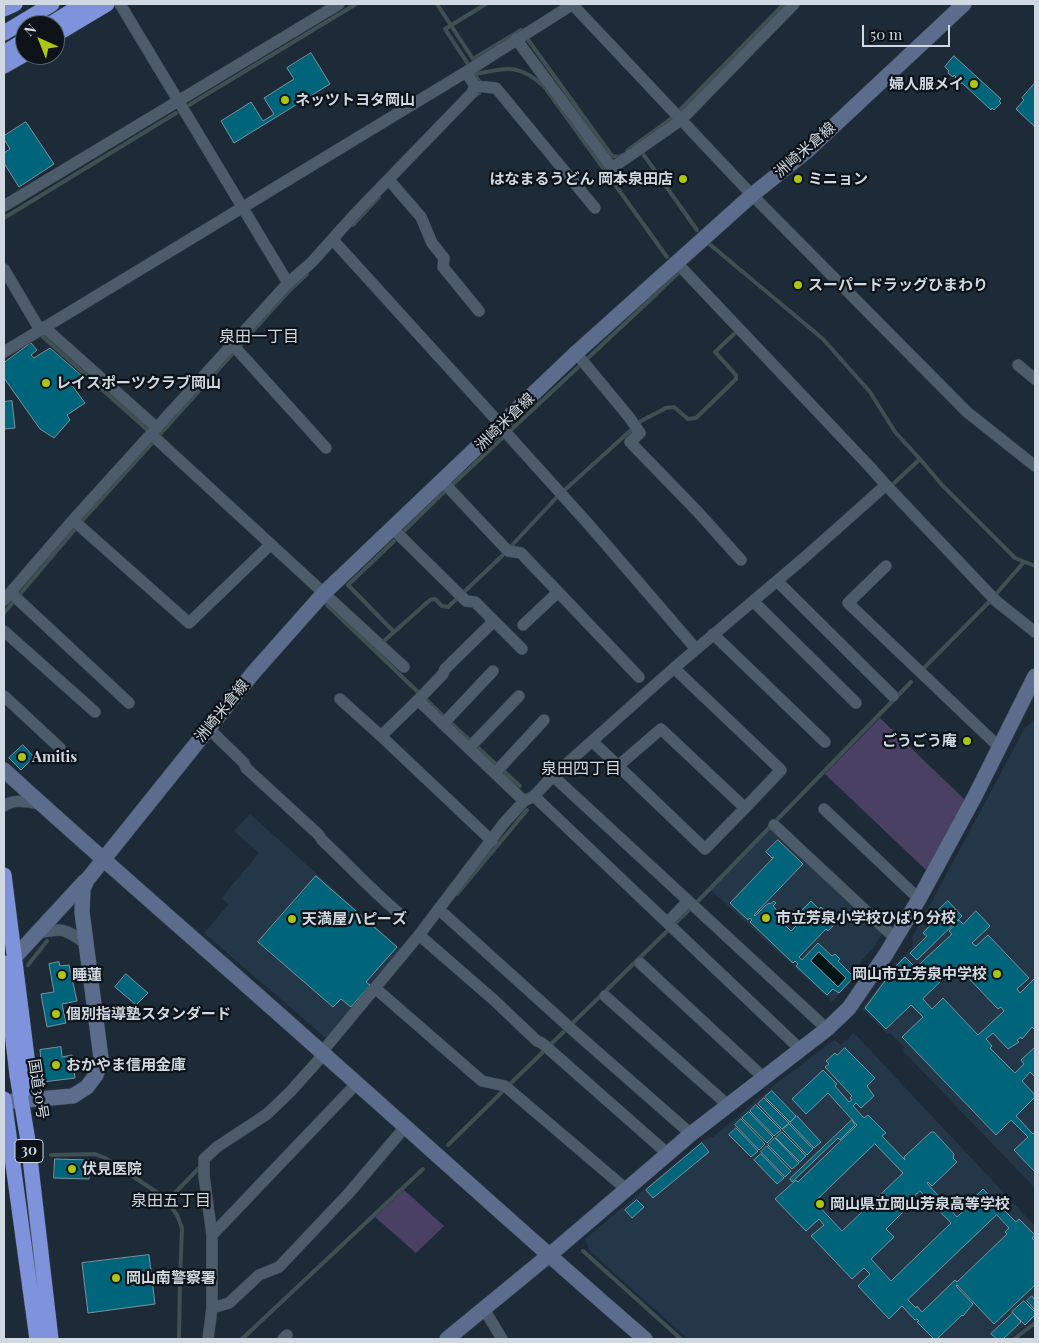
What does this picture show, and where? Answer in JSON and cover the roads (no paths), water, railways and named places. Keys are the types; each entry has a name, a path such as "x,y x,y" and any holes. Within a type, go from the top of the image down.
{"highway":[{"path":"4,9 15,4"},
{"path":"4,33 52,4"},
{"path":"65,15 83,4"},
{"path":"65,29 107,4"},
{"path":"4,53 15,46"},
{"path":"4,66 15,60"},
{"name":"国道30号","path":"4,875 17,1075 28,1141 51,1339"},
{"name":"30","path":"4,1101 37,1339"}],"street":[{"path":"120,4 288,283"},
{"path":"4,206 339,4"},
{"path":"4,352 470,69 573,4 752,195 967,412 1035,466"},
{"path":"522,36 612,168 681,120 794,4"},
{"name":"洲崎米倉線","path":"9,960 86,880 253,673 324,593 443,482 581,359 676,262 752,195 807,151 964,4"},
{"path":"470,69 479,86"},
{"path":"129,703 12,597 154,434 236,348 288,283 335,242 479,86"},
{"path":"479,86 496,88 595,208"},
{"path":"392,182 421,217 432,243 444,258 443,267 479,311"},
{"path":"335,242 561,494 696,649"},
{"path":"676,262 996,601 1035,632"},
{"path":"4,269 42,328 154,434 268,547 324,593 404,667"},
{"path":"236,348 326,448"},
{"path":"581,359 640,433 630,442 697,511 741,560"},
{"path":"1018,365 1035,379"},
{"path":"443,482 507,550 521,553 639,677"},
{"path":"208,1339 212,1308 212,1235 204,1176 204,1159 217,1147 267,1114 290,1092 421,937 504,823 529,798 696,649 716,637 779,584 886,485"},
{"path":"76,523 189,623 268,547"},
{"path":"393,529 466,602 475,602 522,649"},
{"path":"886,566 848,603 999,747"},
{"path":"779,584 893,696"},
{"path":"523,625 558,592"},
{"path":"756,603 856,704"},
{"path":"381,736 494,620"},
{"path":"4,631 94,712"},
{"path":"716,637 825,742"},
{"path":"592,741 705,849 781,770 674,668"},
{"path":"446,721 493,671"},
{"path":"447,1339 549,1256 691,1134 801,1050 849,1008 896,939 919,899 975,796 1035,677"},
{"path":"4,696 60,748"},
{"path":"472,745 519,696"},
{"path":"421,697 529,798 671,925 801,1050"},
{"path":"340,699 492,841"},
{"path":"499,769 544,720"},
{"path":"208,728 244,763 246,768 320,836 378,896 400,914"},
{"path":"618,766 661,729 745,808"},
{"path":"4,770 549,1256 645,1339"},
{"path":"553,776 827,1029"},
{"path":"4,806 18,800 41,804"},
{"path":"824,809 919,899"},
{"path":"774,825 896,939"},
{"path":"4,1101 73,1096 87,1087 96,1075 101,1058 85,943 82,899 86,880"},
{"path":"671,925 691,904"},
{"path":"444,914 691,1134"},
{"path":"36,933 62,929 85,943"},
{"path":"421,937 495,1001 537,1041 548,1048 668,1154"},
{"path":"640,963 764,1078"},
{"path":"377,990 482,1081 505,1086 626,1189"},
{"path":"605,996 729,1106"},
{"path":"212,1235 357,1083"},
{"path":"212,1308 229,1303 258,1276 279,1267 349,1194 405,1127"},
{"path":"484,1309 502,1339"}],"waterway":[{"path":"189,105 356,4"},
{"path":"437,4 473,59 521,30 612,156 619,157 622,155"},
{"path":"475,96 479,93 481,84 445,29 486,4"},
{"path":"680,110 784,4"},
{"path":"475,74 512,69 526,74 544,86 667,257"},
{"path":"4,218 176,113"},
{"path":"636,144 672,118"},
{"path":"627,151 636,144 697,230"},
{"path":"353,225 379,197"},
{"path":"707,242 823,339 870,392 895,432 942,485 1015,558 1035,566"},
{"path":"452,485 650,300 678,271"},
{"path":"4,613 82,521 290,290 307,274"},
{"path":"385,640 430,600 435,599 442,606 448,607 502,556 557,497 641,421 666,408 674,407 688,419 696,418 736,379 736,375 715,352 734,334"},
{"path":"42,336 151,433"},
{"path":"892,485 920,459"},
{"path":"404,531 444,492"},
{"path":"394,541 348,585 394,632"},
{"path":"996,594 1024,562"},
{"path":"922,670 989,602"},
{"path":"327,605 441,714 520,786"},
{"path":"510,1084 698,901 911,682"},
{"path":"457,894 527,810"},
{"path":"28,965 47,941"},
{"path":"448,1145 503,1091"},
{"path":"51,1155 95,1154 105,1158 158,1193 167,1201 177,1215 182,1228 179,1339"},
{"path":"167,1201 202,1165"},
{"path":"242,1339 423,1169"},
{"path":"583,1251 681,1339"},
{"path":"1014,1339 1035,1323"}],"place":[{"name":"婦人服メイ","path":"974,84"},
{"name":"ネッツトヨタ岡山","path":"285,100"},
{"name":"はなまるうどん 岡本泉田店","path":"683,179"},
{"name":"ミニョン","path":"798,179"},
{"name":"スーパードラッグひまわり","path":"798,285"},
{"name":"レイスポーツクラブ岡山","path":"46,383"},
{"name":"ごうごう庵","path":"967,741"},
{"name":"Amitis","path":"22,757"},
{"name":"市立芳泉小学校ひばり分校","path":"766,918"},
{"name":"天満屋ハピーズ","path":"292,919"},
{"name":"岡山市立芳泉中学校","path":"997,974"},
{"name":"睡蓮","path":"62,975"},
{"name":"個別指導塾スタンダード","path":"56,1014"},
{"name":"おかやま信用金庫","path":"56,1065"},
{"name":"伏見医院","path":"72,1169"},
{"name":"岡山県立岡山芳泉高等学校","path":"820,1204"},
{"name":"岡山南警察署","path":"116,1278"}],"district":[{"name":"泉田一丁目","path":"259,337"},
{"name":"泉田四丁目","path":"581,769"},
{"name":"泉田五丁目","path":"171,1201"}]}
